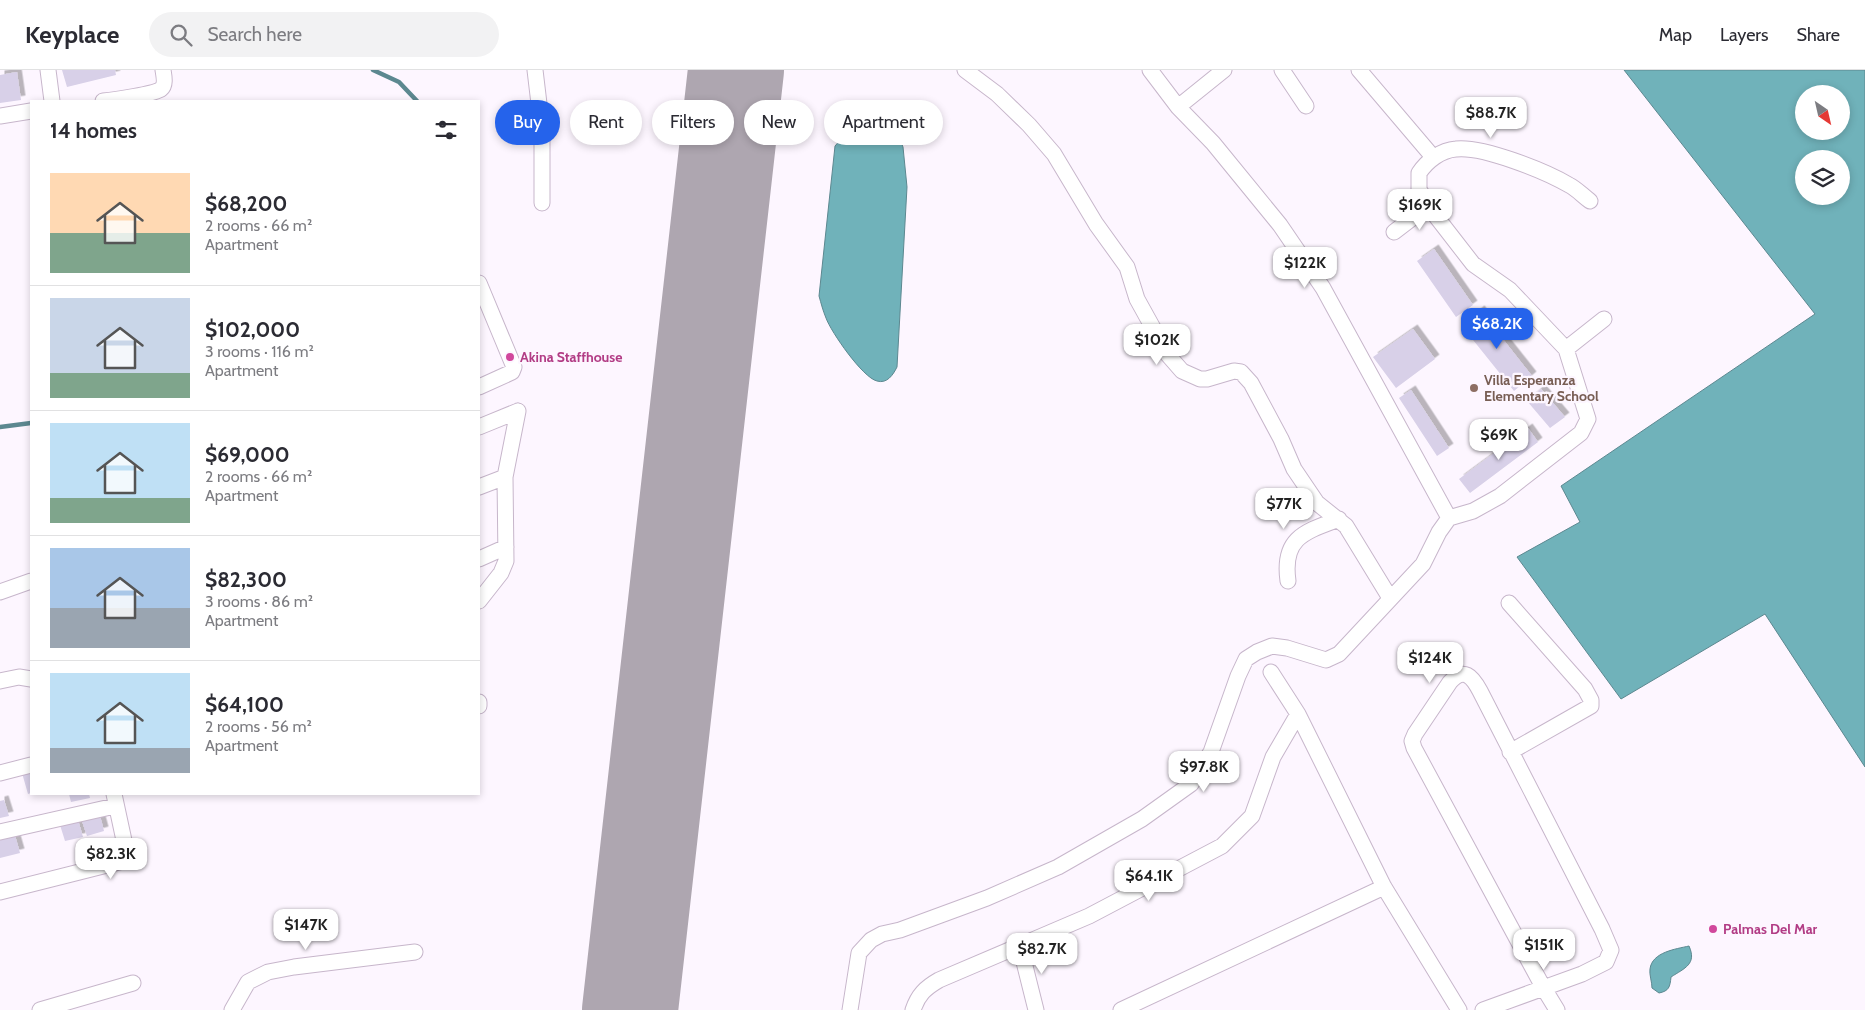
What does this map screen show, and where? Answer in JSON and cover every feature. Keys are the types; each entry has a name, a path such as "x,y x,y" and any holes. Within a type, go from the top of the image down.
{"street":[{"path":"48,70 52,100"},
{"path":"109,100 161,89 164,85 163,70"},
{"path":"535,70 542,129 542,203"},
{"path":"965,70 997,94 1029,125 1054,154 1096,224 1127,267 1137,299 1168,355 1182,371 1200,379 1207,379 1234,371 1241,372 1251,382 1281,439 1294,469 1317,503 1346,526 1390,598"},
{"path":"1150,70 1178,107 1213,143 1280,224 1323,288 1448,518"},
{"path":"1178,107 1224,70"},
{"path":"1282,70 1306,106"},
{"path":"1359,70 1434,158"},
{"path":"0,116 30,111"},
{"path":"850,1010 859,953 871,940 882,934 900,930 1021,884 1058,867 1142,819 1192,784 1212,752 1238,676 1246,659 1256,652 1272,646 1287,648 1326,660 1334,658 1348,646 1423,564 1448,518 1473,511 1500,496 1581,433 1588,419 1566,349 1510,290 1473,264 1428,206 1419,189 1419,173 1434,158 1444,152 1456,148 1472,149 1541,171 1570,185 1590,201"},
{"path":"1394,232 1428,206"},
{"path":"480,285 514,367 512,372 480,387"},
{"path":"1566,349 1604,319"},
{"path":"480,427 518,411 505,477 505,567 480,600"},
{"path":"480,487 505,477"},
{"path":"1288,581 1288,560 1296,540 1318,527 1339,520"},
{"path":"480,559 506,547"},
{"path":"0,592 30,581"},
{"path":"1509,603 1585,688 1591,700 1591,706 1510,752"},
{"path":"1271,672 1298,714 1384,886 1459,1010"},
{"path":"1483,1010 1543,987 1574,977 1606,962 1611,950 1598,920 1510,752 1480,690 1474,680 1466,674 1456,675 1450,682 1412,741 1543,987 1557,1010"},
{"path":"0,681 19,677 30,680"},
{"path":"913,1010 920,994 939,980 1089,916 1222,846 1252,816 1273,757 1298,714"},
{"path":"0,773 30,766"},
{"path":"0,832 114,800 128,858 127,860 0,892"},
{"path":"1121,1010 1384,886"},
{"path":"1020,946 1036,1010"},
{"path":"232,1010 248,982 268,972 415,952"},
{"path":"40,1010 133,983"}],"water":[{"path":"1624,70 1865,70 1865,767 1765,614 1621,699 1517,557 1580,522 1561,486 1815,314"},
{"path":"902,145 903,147 907,187 897,367 889,378 881,382 871,378 864,372 841,343 829,325 819,296 835,146"},
{"path":"1689,946 1692,957 1691,961 1685,968 1671,977 1667,990 1659,993 1652,988 1650,969 1655,959 1665,952"}],"building":[{"path":"62,70 115,70 116,75 67,87"},
{"path":"17,72 21,100 0,103 0,75"},
{"path":"1434,249 1473,305 1456,317 1417,261"},
{"path":"1480,310 1532,376 1514,391 1461,325"},
{"path":"1413,329 1435,359 1396,388 1373,357"},
{"path":"1541,389 1565,417 1550,428 1527,401"},
{"path":"1411,390 1449,448 1437,456 1399,398"},
{"path":"1528,428 1538,442 1470,493 1459,479"},
{"path":"30,771 30,793 28,794 22,773"},
{"path":"69,795 89,795 90,798 71,802"},
{"path":"4,800 9,816 0,818 0,801"},
{"path":"100,816 104,831 87,836 82,821"},
{"path":"78,820 83,837 65,841 60,825"},
{"path":"14,832 20,853 0,858 0,835"}],"waterway":[{"path":"373,70 399,82 416,100"},
{"path":"0,427 30,423"}],"taxiway":[{"path":"733,100 753,70"}],"runway":[{"path":"630,1010 736,70"}],"place":[{"name":"Akina Staffhouse","path":"510,357"},
{"name":"Villa Esperanza Elementary School","path":"1474,388"},
{"name":"Palmas Del Mar","path":"1713,929"}]}
